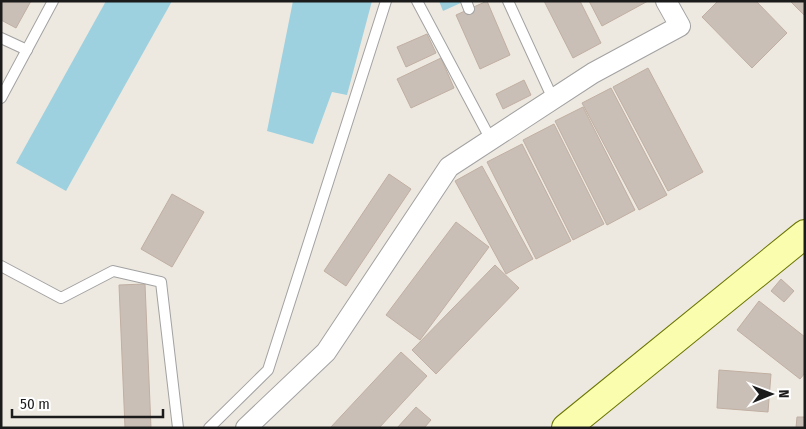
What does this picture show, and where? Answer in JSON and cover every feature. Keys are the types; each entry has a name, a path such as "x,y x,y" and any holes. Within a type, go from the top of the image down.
{"street":[{"path":"246,428 326,352 449,167 593,73 680,26 666,1"},
{"path":"566,428 805,234"}],"lane":[{"path":"1,98 53,1"},
{"path":"209,428 268,370 386,1"},
{"path":"417,1 491,140"},
{"path":"508,1 553,99"},
{"path":"1,38 27,50"},
{"path":"1,266 61,298 113,271 161,282 178,428"}],"water":[{"path":"106,1 172,1 66,191 16,163"},
{"path":"293,1 372,1 347,95 332,92 313,144 267,131"},
{"path":"439,1 465,1 443,11"}],"building":[{"path":"1,1 31,1 16,28 1,20"},
{"path":"487,1 510,55 480,69 456,15"},
{"path":"544,1 580,1 601,43 573,58"},
{"path":"589,1 648,1 602,26"},
{"path":"718,1 756,1 787,33 752,68 702,17"},
{"path":"790,1 805,1 805,16"},
{"path":"427,34 436,53 406,67 397,47"},
{"path":"441,58 454,88 411,108 397,79"},
{"path":"648,68 703,172 668,191 613,87"},
{"path":"524,80 531,95 503,109 496,94"},
{"path":"611,88 667,195 639,210 582,103"},
{"path":"583,107 635,210 607,225 555,121"},
{"path":"554,124 604,224 573,240 523,140"},
{"path":"522,144 571,241 536,259 487,162"},
{"path":"482,166 533,259 506,274 455,181"},
{"path":"389,174 411,189 346,286 324,271"},
{"path":"172,194 204,212 172,267 141,249"},
{"path":"456,222 489,247 420,340 386,315"},
{"path":"495,265 519,288 436,374 412,350"},
{"path":"781,279 794,291 784,302 771,291"},
{"path":"145,284 151,428 125,428 119,285"},
{"path":"759,301 805,337 805,373 800,379 737,330"},
{"path":"401,352 427,376 379,428 330,428"},
{"path":"719,370 771,374 768,412 717,408"},
{"path":"416,407 431,420 424,428 397,428"},
{"path":"797,417 805,417 805,428 796,428"}]}
